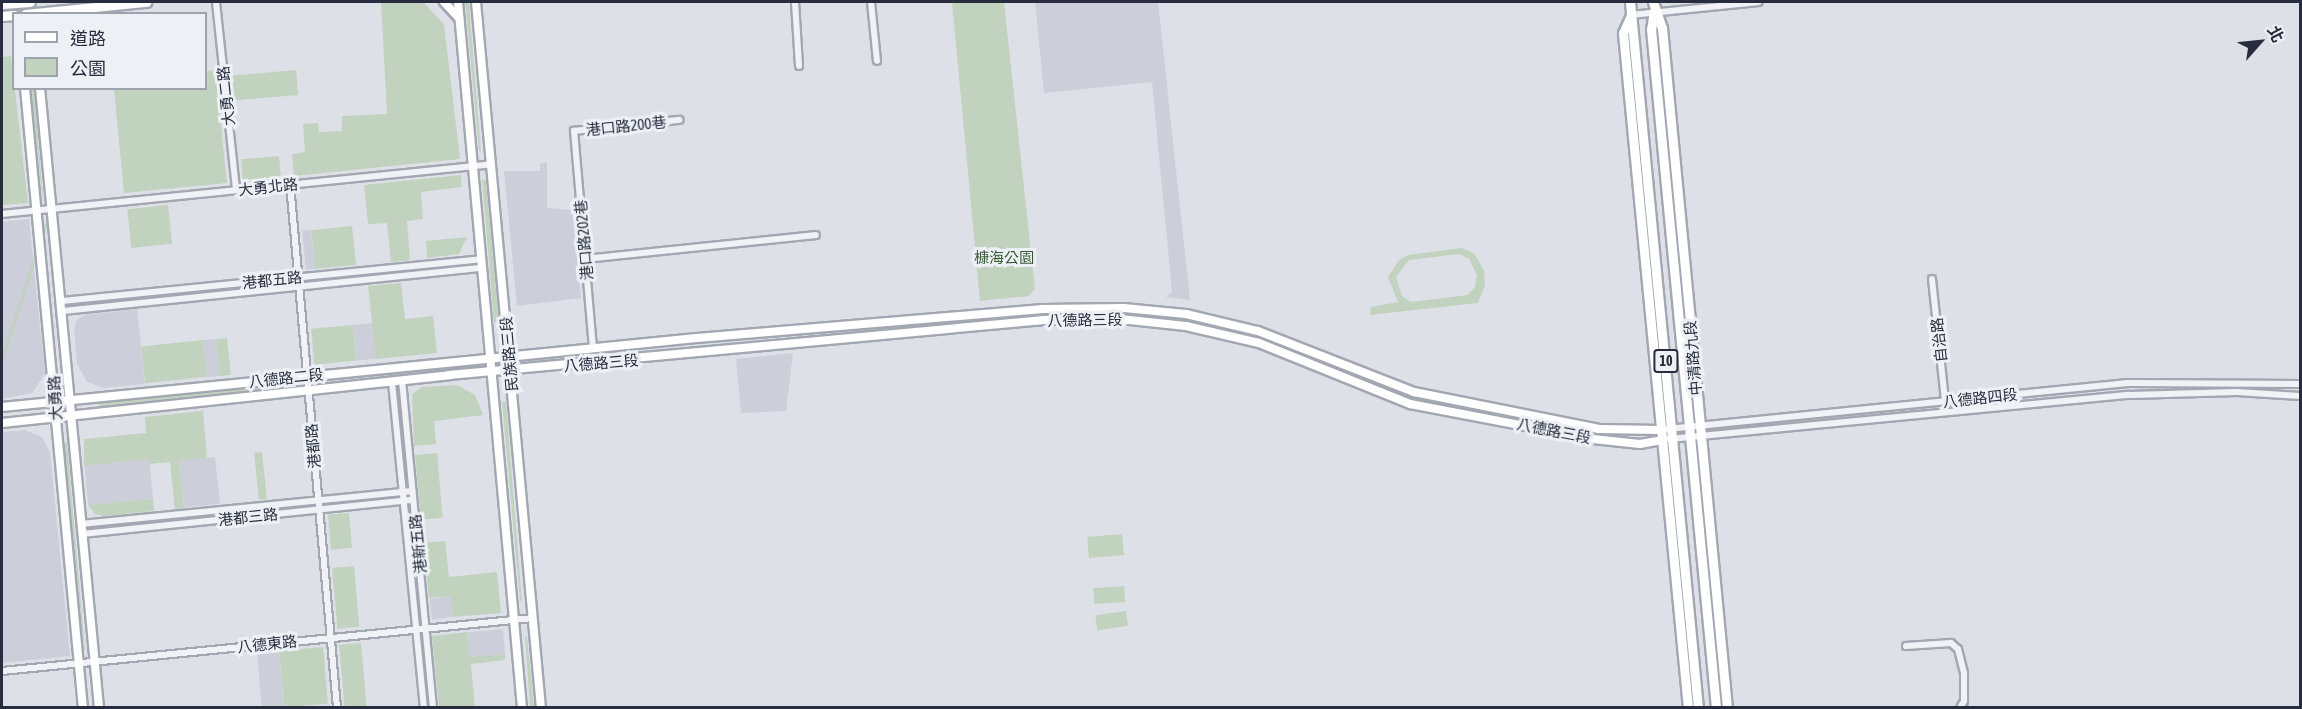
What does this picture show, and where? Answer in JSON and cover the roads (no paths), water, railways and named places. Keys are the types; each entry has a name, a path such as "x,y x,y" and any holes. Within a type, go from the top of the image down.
{"main road":[{"path":"2,4 30,2"},
{"path":"42,12 146,2"},
{"name":"中清路九段","path":"1630,2 1698,708"},
{"name":"中清路九段","path":"1654,6 1662,28 1727,708"},
{"name":"中清路九段","path":"1654,6 1651,29 1687,426 1716,708"},
{"name":"中清路九段","path":"1631,15 1623,33 1688,708"}],"street":[{"name":"大勇二路","path":"216,2 236,190"},
{"path":"444,2 459,18"},
{"name":"民族路三段","path":"458,2 522,708"},
{"name":"民族路三段","path":"476,2 541,708"},
{"path":"795,2 799,66"},
{"path":"871,2 877,61"},
{"path":"1631,15 1654,6 1758,2"},
{"name":"大勇路","path":"25,90 62,301 64,416 81,524 99,708"},
{"name":"大勇路","path":"40,90 45,209 63,401 83,708"},
{"name":"港口路200巷","path":"574,131 679,120"},
{"name":"港口路202巷","path":"574,131 593,348"},
{"name":"大勇北路","path":"2,214 491,164"},
{"name":"港都路","path":"290,184 336,708"},
{"path":"585,259 816,235"},
{"name":"港都五路","path":"62,301 481,259"},
{"name":"港都五路","path":"63,311 482,268"},
{"name":"自治路","path":"1932,279 1946,401"},
{"name":"八德路三段","path":"509,355 1043,309 1124,308 1226,322 1313,350 1414,392 1599,429 1660,430"},
{"path":"1043,309 1044,320"},
{"name":"八德路三段","path":"492,372 1044,320 1111,318 1211,331 1259,343 1410,404 1593,439 1640,444 1662,440"},
{"name":"八德路二段","path":"2,408 509,355"},
{"name":"八德路二段","path":"2,423 492,372"},
{"name":"港新五路","path":"402,381 434,708"},
{"name":"港新五路","path":"392,382 424,708"},
{"path":"2128,383 2129,395"},
{"name":"八德路四段","path":"1660,430 1699,424 2128,383 2301,384"},
{"path":"1410,404 1414,392"},
{"name":"八德路四段","path":"1662,440 1700,434 2129,395 2237,392 2301,396"},
{"path":"1845,410 1846,421"},
{"name":"港都三路","path":"81,524 412,491"},
{"name":"港都三路","path":"82,534 413,500"},
{"name":"八德東路","path":"2,671 532,618"},
{"path":"1906,646 1951,643 1958,649 1964,673 1964,701 1960,708"}],"park label":[{"name":"槺海公園","path":"1004,258"}]}
